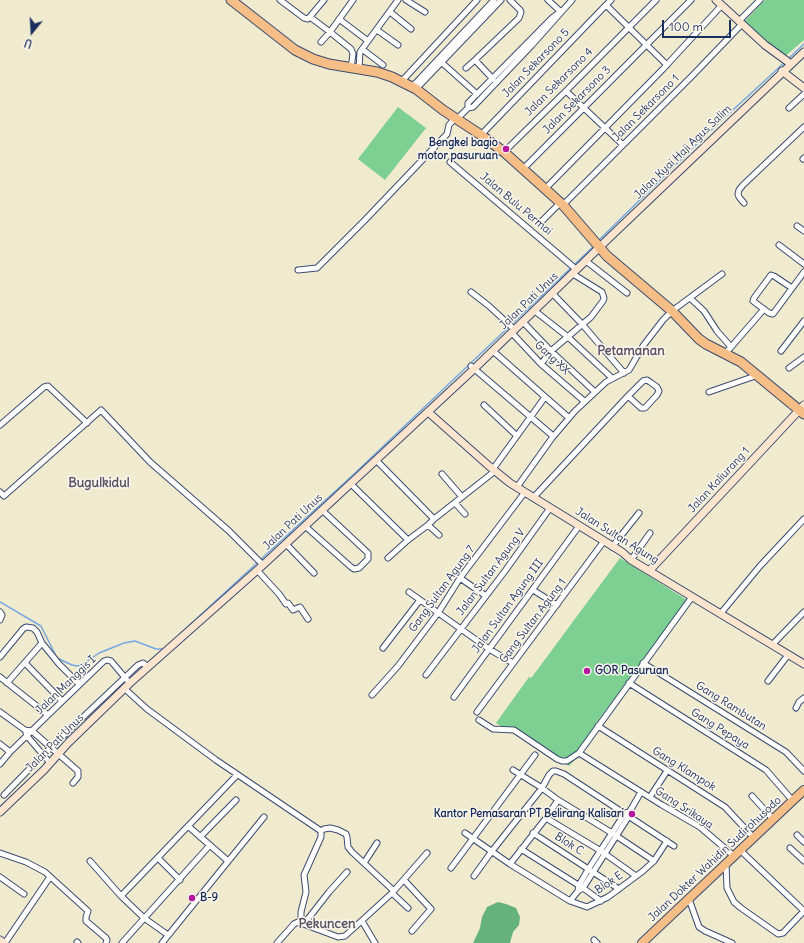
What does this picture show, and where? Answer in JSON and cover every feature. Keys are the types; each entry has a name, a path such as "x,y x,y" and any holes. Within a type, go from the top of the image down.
{"highway":[{"path":"231,0 296,50 313,59 377,72 401,82 414,88 481,135 504,152 545,189 561,204 607,256 667,306 699,339 706,344 728,350 802,410"}],"main road":[{"path":"716,0 765,45 790,63"},
{"name":"Jalan Kyai Haji Agus Salim","path":"597,245 790,63 804,52"},
{"path":"782,71 804,88"},
{"name":"Jalan Pati Unus","path":"0,812 6,797 54,751 125,689 128,681 257,570 261,562 286,544 351,484 428,412 473,367 493,351 512,328 523,322 553,294 574,270 586,261 597,245"},
{"name":"Jalan Kaliurang 1","path":"650,570 802,410"},
{"name":"Jalan Sultan Agung","path":"428,412 494,470 533,498 622,552 631,560 650,570 804,664"},
{"name":"Jalan Dokter Wahidin Sudirohusodo","path":"642,943 804,790"},
{"path":"0,940 5,943"}],"street":[{"path":"280,0 304,18 310,17 321,1"},
{"path":"320,42 330,32 353,0"},
{"path":"355,68 362,49 398,0"},
{"path":"406,0 425,12"},
{"path":"401,82 477,0"},
{"path":"466,68 519,18 521,12 520,10 510,0"},
{"path":"548,0 561,11"},
{"path":"298,270 317,268 447,134 449,125 468,108 473,106 501,74 572,0"},
{"name":"Jalan Sekarsono 5","path":"481,135 611,0"},
{"name":"Jalan Sekarsono 4","path":"504,152 656,0"},
{"name":"Jalan Sekarsono 3","path":"523,169 691,0"},
{"name":"Jalan Sekarsono 1","path":"541,222 623,145 694,75 760,0"},
{"path":"414,88 497,1"},
{"path":"606,5 667,65"},
{"path":"545,189 667,65 722,5"},
{"path":"390,12 411,29"},
{"path":"310,17 351,49 355,68"},
{"path":"339,19 368,41"},
{"path":"377,30 398,45"},
{"path":"362,49 383,65"},
{"path":"353,54 359,55"},
{"path":"475,60 493,78"},
{"path":"440,61 477,94"},
{"path":"468,108 468,103 493,78 501,74"},
{"path":"566,91 623,145"},
{"path":"789,108 804,94"},
{"path":"744,203 738,194 743,185 804,127"},
{"name":"Jalan Bulu Permai","path":"450,162 568,262 574,270 602,292 604,298 591,317 582,324"},
{"path":"797,226 804,231"},
{"path":"779,245 804,264"},
{"path":"586,261 627,293"},
{"path":"792,288 771,275 753,299 764,309 773,314 804,272"},
{"path":"514,485 551,434 592,389 631,368 643,346 662,320 667,306 690,298 722,274"},
{"name":"Gang XX","path":"471,292 512,328 541,364 582,399"},
{"path":"553,294 582,324 624,373"},
{"path":"690,298 704,311 728,350 764,309"},
{"path":"535,311 568,337 612,378"},
{"path":"781,351 804,321"},
{"path":"523,322 551,351 592,389"},
{"path":"541,364 551,351 582,324"},
{"path":"493,351 566,416"},
{"path":"789,368 804,357"},
{"path":"473,367 551,434"},
{"path":"709,392 758,375"},
{"path":"533,498 628,396 645,380 657,387 659,391 647,407 643,408 628,396"},
{"path":"0,425 44,387 48,386 87,423"},
{"path":"388,558 428,525 434,518 455,503 494,470 545,397"},
{"path":"484,405 517,436"},
{"path":"0,492 4,496 101,410 150,462 229,531 261,562"},
{"path":"376,460 434,518"},
{"path":"442,474 462,497"},
{"path":"351,484 408,540"},
{"name":"Gang Sultan Agung 7","path":"372,695 398,666 438,613 460,578 525,492"},
{"path":"455,503 465,514"},
{"name":"Jalan Sultan Agung V","path":"426,675 550,508"},
{"path":"304,526 351,567 359,568 368,559 368,553 322,510"},
{"path":"612,547 639,513"},
{"path":"721,613 760,566 804,519"},
{"path":"428,525 439,535"},
{"name":"Jalan Sultan Agung III","path":"454,697 579,526"},
{"path":"631,560 650,533"},
{"name":"Gang Sultan Agung 1","path":"478,712 604,541"},
{"path":"286,544 314,572"},
{"path":"257,570 286,604 288,603 293,610 300,607 308,619"},
{"path":"460,578 486,596"},
{"path":"533,590 557,605"},
{"path":"409,592 462,628 489,649 513,663"},
{"path":"479,720 493,729 514,730 562,761 567,761 581,754 692,597"},
{"path":"383,648 420,600"},
{"path":"0,612 2,615 0,620"},
{"path":"772,645 804,612"},
{"path":"0,657 26,627 33,628 37,632 42,643 59,664 80,684"},
{"path":"7,683 42,643"},
{"path":"768,681 788,655"},
{"name":"Jalan Manggis I","path":"0,764 10,752 62,701 107,660 111,661 128,681"},
{"path":"25,663 62,701"},
{"name":"Gang Rambutan","path":"646,664 787,753 804,771"},
{"path":"0,676 48,715"},
{"path":"6,797 128,681"},
{"name":"Gang Pepaya","path":"631,684 767,771 793,801"},
{"path":"125,689 147,709 237,774 326,829 338,830 346,834 348,847 408,908"},
{"path":"796,708 799,702 804,698"},
{"path":"0,712 26,730 32,731 78,770 78,777 73,783"},
{"name":"Gang Klampok","path":"599,728 727,808 753,837"},
{"path":"26,730 27,736 46,759"},
{"path":"0,744 10,752"},
{"name":"Gang Srikaya","path":"581,754 704,830 734,856"},
{"path":"450,868 535,755"},
{"path":"513,770 654,861"},
{"path":"474,876 542,788 553,771 559,772 628,813 674,846"},
{"path":"650,798 667,771"},
{"path":"121,896 237,774"},
{"path":"570,901 603,853 641,792"},
{"path":"752,796 773,819"},
{"path":"200,837 236,800"},
{"path":"510,864 558,800"},
{"path":"162,943 264,817"},
{"path":"546,818 603,853 636,876"},
{"path":"188,826 228,861"},
{"path":"302,923 301,912 306,892 304,875 326,829"},
{"name":"Blok E","path":"465,833 510,864 570,901 587,907 601,901 636,876 654,861 667,841"},
{"name":"Blok C","path":"533,833 619,889"},
{"path":"797,835 804,842"},
{"path":"364,863 377,844"},
{"path":"122,943 210,845"},
{"path":"790,848 804,861"},
{"path":"521,849 601,901"},
{"path":"726,864 727,888 734,902 740,908 778,934 785,932 804,911 740,850"},
{"path":"0,853 26,862 45,872 88,910 86,921 106,938 106,943"},
{"path":"277,943 296,922 338,937 346,936 393,892 427,853"},
{"path":"158,858 180,880"},
{"path":"90,861 121,896 144,918 168,935"},
{"path":"302,923 347,872"},
{"path":"5,943 50,877"},
{"path":"0,878 24,894"},
{"path":"404,880 431,909 412,930"},
{"path":"689,898 699,926 705,931 732,943"},
{"path":"800,917 804,921"},
{"path":"362,921 375,943"},
{"path":"338,937 342,943"}],"green space":[{"path":"765,0 804,0 804,40 783,58 742,24"},
{"path":"398,107 426,128 385,180 358,159"},
{"name":"GOR Pasuruan","path":"620,558 687,600 594,726 598,730 583,751 569,766 496,723 529,677 532,677"},
{"path":"498,902 516,908 520,917 519,925 513,932 510,943 473,943 487,907"}],"waterway":[{"path":"788,59 804,44"},
{"path":"599,240 709,132 784,63"},
{"path":"260,560 353,475 594,246"},
{"path":"181,633 257,563"},
{"path":"0,602 41,626 57,658 72,665 78,666 99,653 124,643 135,641 156,649 163,649"}],"place":[{"name":"Bengkel bagio motor pasuruan","path":"506,149"},
{"name":"GOR Pasuruan","path":"587,671"},
{"name":"Kantor Pemasaran PT Belirang Kalisari","path":"632,814"},
{"name":"B-9","path":"192,898"}],"district":[{"name":"Petamanan","path":"631,351"},
{"name":"Bugulkidul","path":"99,483"},
{"name":"Pekuncen","path":"327,924"}]}
